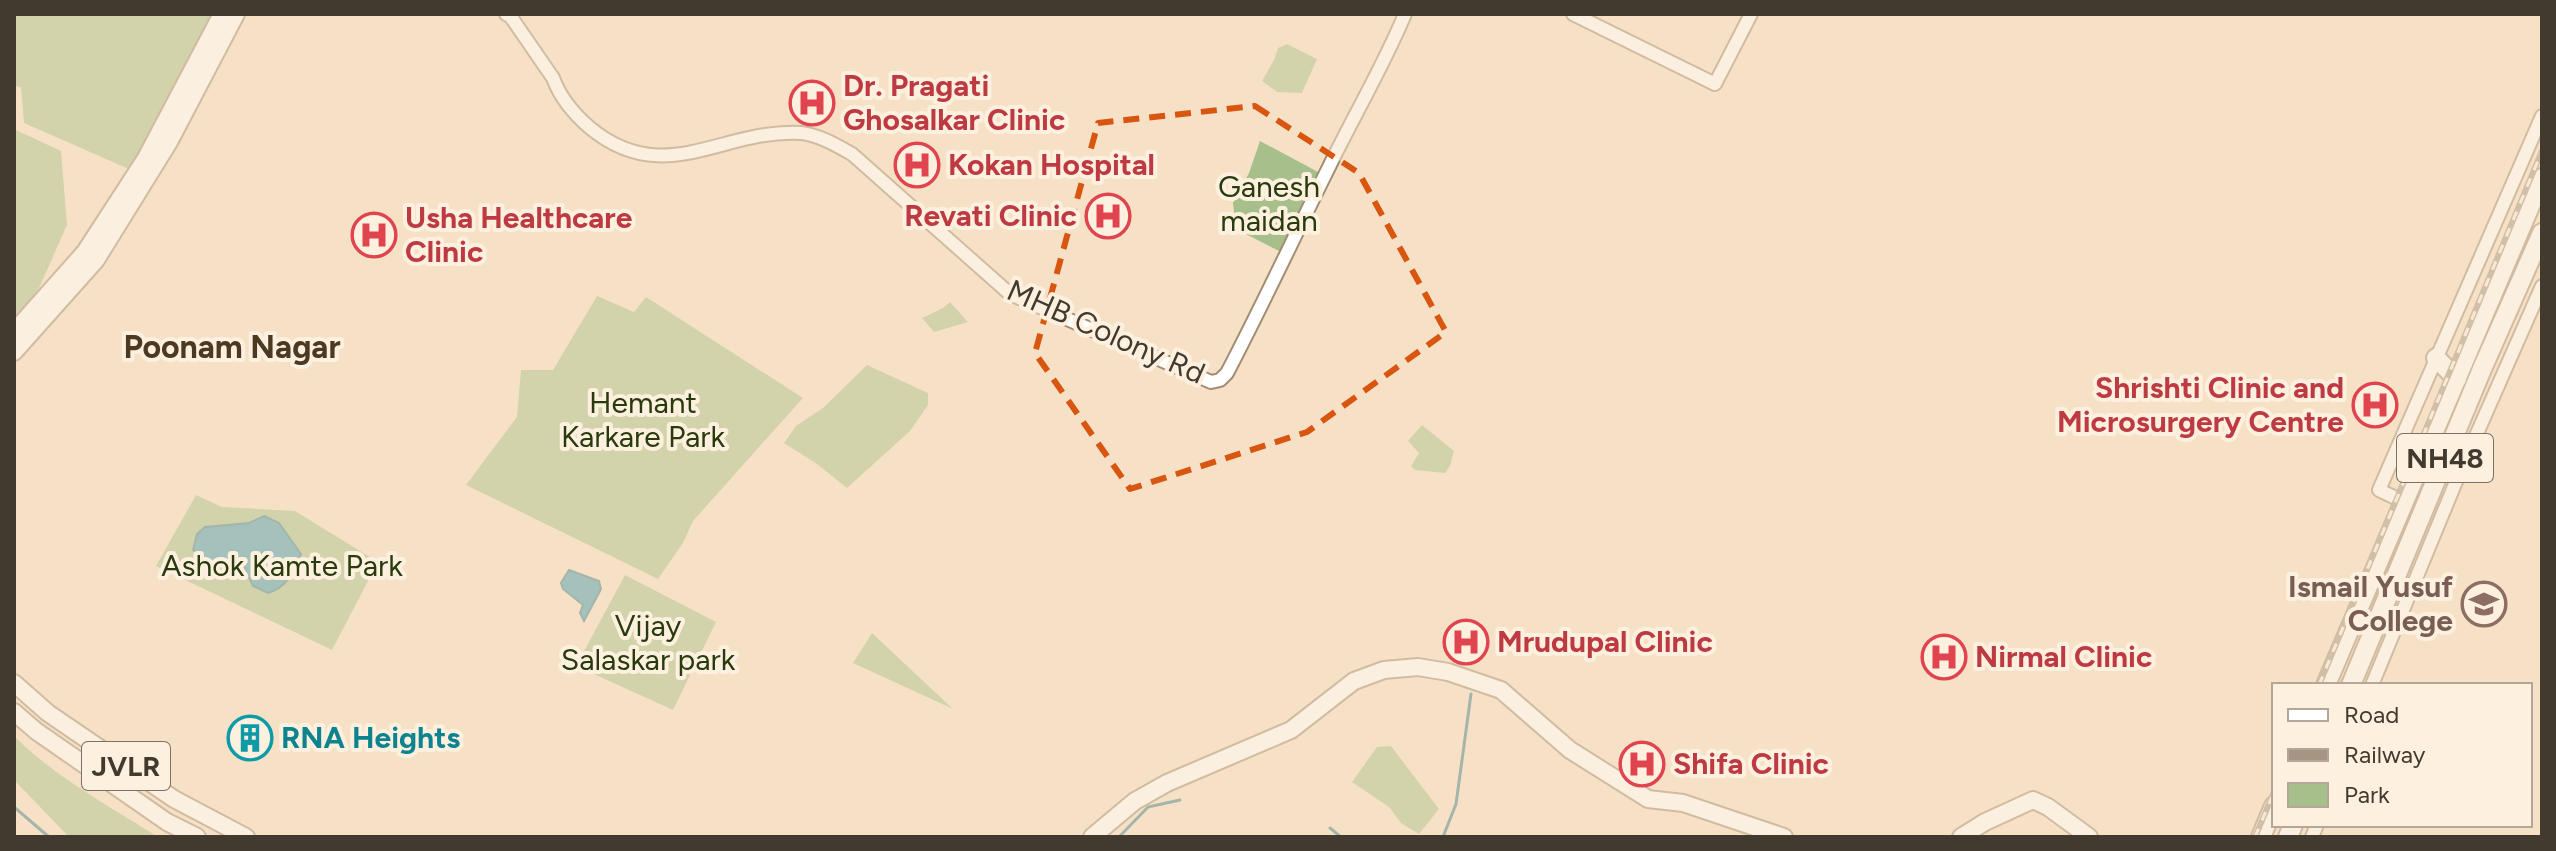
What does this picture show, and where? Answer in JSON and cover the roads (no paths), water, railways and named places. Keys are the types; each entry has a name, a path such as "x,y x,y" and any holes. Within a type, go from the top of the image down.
{"highway":[{"name":"NH48","path":"2327,683 2542,178"},
{"name":"NH48","path":"2352,683 2542,233"},
{"path":"2436,358 2457,379"},
{"path":"2261,837 2272,811"}],"main road":[{"path":"14,332 85,252 146,158 222,14"},
{"path":"14,352 96,260 169,142 236,14"},
{"path":"1092,837 1135,801 1167,783 1291,730 1354,681 1384,670 1418,667 1448,672 1501,690 1570,750 1648,799 1683,803 1784,837"},
{"name":"JVLR","path":"14,683 48,713 174,799 246,837"},
{"name":"JVLR","path":"14,712 36,731 167,822 197,837"},
{"path":"1961,837 2033,800 2048,807 2089,837"}],"street":[{"name":"MHB Colony Rd","path":"509,16 577,117 618,146 637,154 668,156 703,151 769,134 804,133 831,143 852,154 1010,294 1211,382 1220,380 1231,364 1273,285 1405,14"},
{"path":"1573,14 1715,84 1751,14"},
{"path":"2404,502 2379,490 2542,116"},
{"path":"2373,683 2460,472 2542,286"}],"water":[{"path":"264,516 279,523 301,554 289,578 275,590 268,593 253,586 241,560 231,555 225,564 214,565 193,550 197,534 205,527 249,523"},
{"path":"569,570 599,581 601,589 584,621 580,613 583,605 563,589 561,583"}],"waterway":[{"path":"1443,837 1456,804 1471,694"},
{"path":"1119,837 1148,807 1180,800"},
{"path":"14,807 49,837"},
{"path":"1330,828 1341,837"}],"railway":[{"path":"2320,683 2542,151"},
{"path":"2255,837 2272,797"}],"place":[{"name":"Dr. Pragati Ghosalkar Clinic","path":"812,103"},
{"name":"Kokan Hospital","path":"917,165"},
{"name":"Revati Clinic","path":"1108,216"},
{"name":"Usha Healthcare Clinic","path":"374,235"},
{"name":"Shrishti Clinic and Microsurgery Centre","path":"2375,405"},
{"name":"Ismail Yusuf College","path":"2484,604"},
{"name":"Mrudupal Clinic","path":"1466,642"},
{"name":"Nirmal Clinic","path":"1944,657"},
{"name":"RNA Heights","path":"250,738"},
{"name":"Shifa Clinic","path":"1642,764"}],"district":[{"name":"Poonam Nagar","path":"232,347"}],"park label":[{"name":"Ganesh maidan","path":"1269,204"},
{"name":"Hemant Karkare Park","path":"643,420"},
{"name":"Ashok Kamte Park","path":"282,566"},
{"name":"Vijay Salaskar park","path":"648,643"}]}
